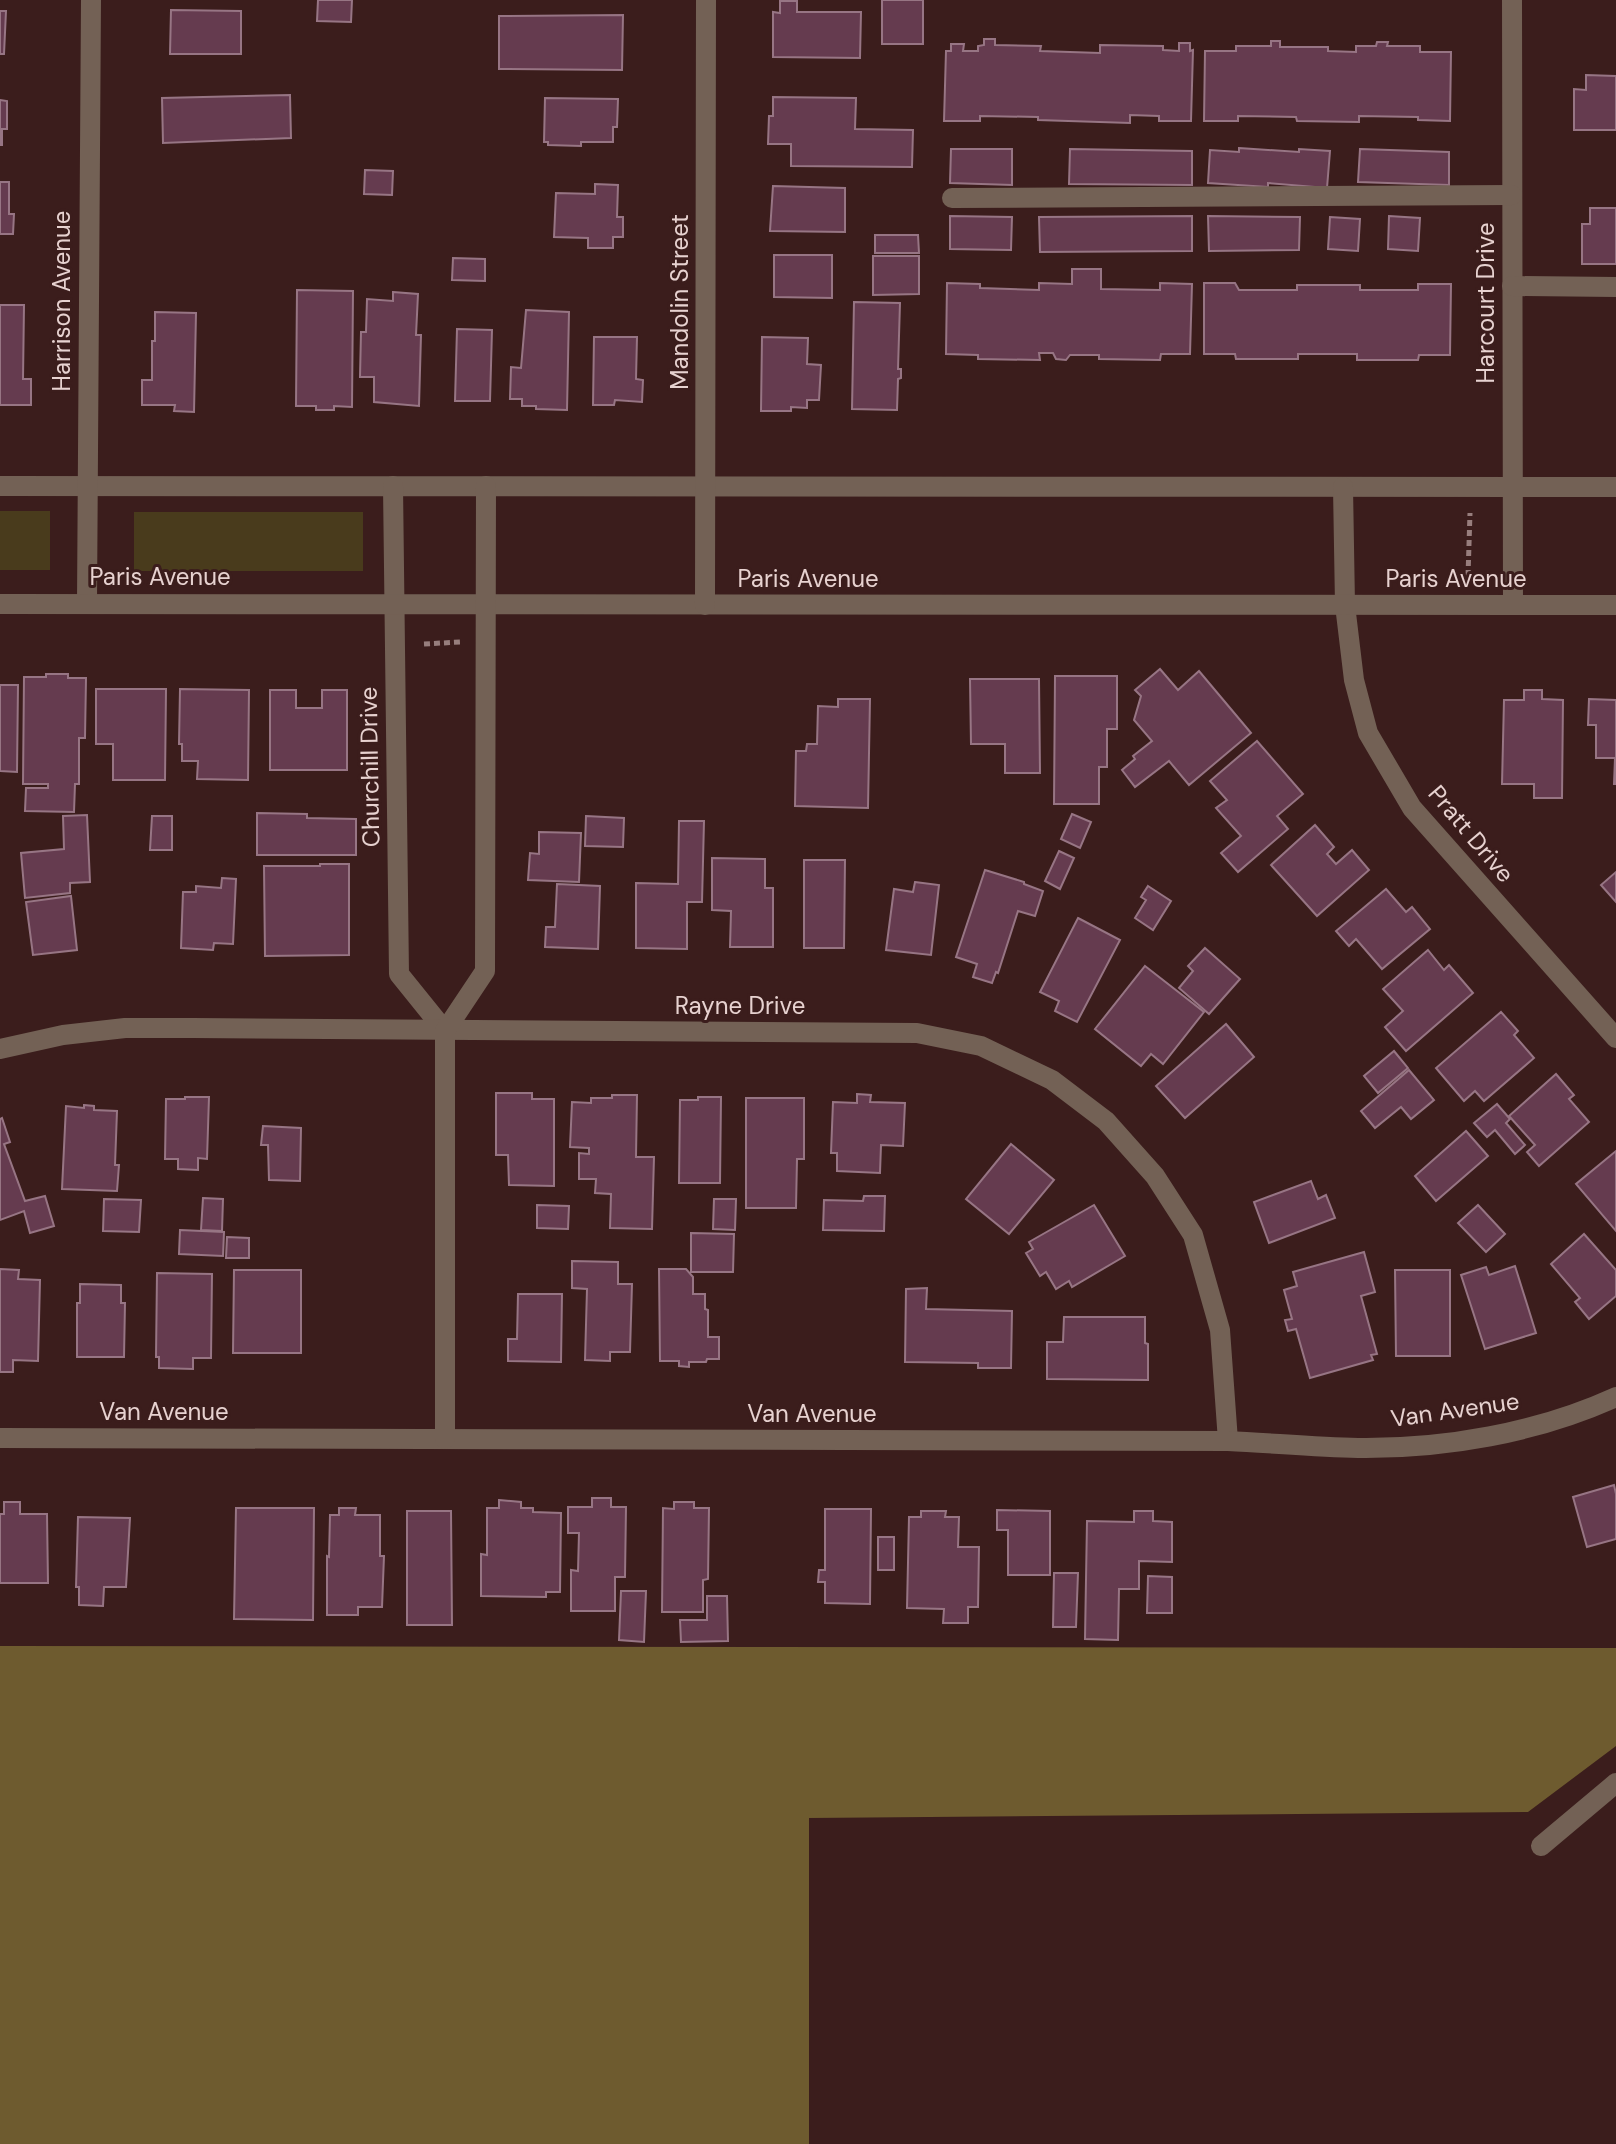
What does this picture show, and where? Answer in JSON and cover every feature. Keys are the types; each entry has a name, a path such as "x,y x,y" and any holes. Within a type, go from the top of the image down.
{"street":[{"name":"Harrison Avenue","path":"87,603 91,0"},
{"name":"Mandolin Street","path":"705,605 706,0"},
{"name":"Harcourt Drive","path":"1512,0 1513,605"},
{"path":"952,198 1512,195"},
{"path":"1512,286 1616,287"},
{"path":"0,486 1616,487"},
{"name":"Churchill Drive","path":"393,486 399,974 445,1031"},
{"path":"445,1439 445,1031 485,971 486,486"},
{"name":"Pratt Drive","path":"1343,487 1345,605 1354,680 1368,733 1412,808 1616,1038"},
{"name":"Paris Avenue","path":"0,604 1616,605"},
{"name":"Rayne Drive","path":"0,1049 63,1035 125,1028 917,1033 981,1046 1052,1080 1106,1121 1155,1176 1193,1235 1220,1330 1228,1441"},
{"name":"Van Avenue","path":"0,1438 1228,1441 1359,1448 1434,1445 1524,1429 1616,1397"},
{"path":"1541,1846 1616,1783"}],"path":[{"path":"1468,576 1470,508"},
{"path":"424,644 465,642"}],"shaded area":[{"path":"0,511 50,511 50,570 0,570"},
{"path":"134,512 363,512 363,571 134,571"},
{"path":"0,1646 1616,1648 1616,1746 1528,1812 809,1818 809,2144 0,2144"}],"building":[{"path":"318,0 352,0 351,22 317,21"},
{"path":"882,0 923,0 923,44 882,44"},
{"path":"780,1 797,1 797,12 861,12 860,58 773,57 773,12 780,13"},
{"path":"171,10 241,11 241,54 170,54"},
{"path":"0,11 6,11 4,54 0,54"},
{"path":"623,15 622,70 499,69 499,16"},
{"path":"984,39 995,39 995,45 1041,46 1040,51 1100,53 1100,45 1163,46 1163,50 1179,51 1179,43 1190,43 1190,51 1193,50 1191,121 1159,121 1159,116 1130,115 1130,123 980,116 980,121 944,121 946,51 951,51 951,44 964,44 963,51 978,51 978,46 984,45"},
{"path":"1271,41 1280,41 1280,47 1328,47 1328,51 1356,52 1356,46 1376,46 1377,42 1388,42 1387,46 1420,46 1420,52 1451,52 1450,121 1359,116 1359,122 1297,121 1296,117 1238,116 1238,121 1204,121 1205,51 1236,51 1236,46 1271,46"},
{"path":"1586,75 1616,76 1616,130 1574,130 1574,89 1586,90"},
{"path":"290,95 291,138 163,143 162,98"},
{"path":"773,97 856,98 855,129 913,130 912,167 791,166 791,144 768,144"},
{"path":"545,98 618,99 613,142 581,142 581,146 548,145 544,142"},
{"path":"0,100 7,101 7,129 2,129 2,145 0,145"},
{"path":"1239,148 1330,151 1327,188 1268,183 1268,187 1208,183 1210,150 1239,152"},
{"path":"951,149 1012,149 1012,185 950,183"},
{"path":"1070,149 1192,151 1192,185 1069,184"},
{"path":"1360,149 1449,152 1449,185 1358,182"},
{"path":"365,170 393,171 392,195 364,194"},
{"path":"0,182 9,182 9,214 14,214 13,234 0,234"},
{"path":"595,184 618,185 617,217 623,217 623,237 613,237 613,248 588,248 588,238 554,237 556,193 595,194"},
{"path":"773,186 845,188 845,232 770,231"},
{"path":"1590,208 1616,208 1616,264 1582,264 1582,224 1590,224"},
{"path":"950,216 1012,217 1011,250 950,249"},
{"path":"1192,216 1192,251 1040,252 1039,217"},
{"path":"1208,216 1300,217 1299,250 1209,251"},
{"path":"1389,216 1420,218 1418,251 1388,249"},
{"path":"1330,217 1360,219 1358,251 1328,249"},
{"path":"875,235 918,235 919,253 875,253"},
{"path":"774,255 832,255 832,298 774,297"},
{"path":"873,256 919,256 919,294 873,295"},
{"path":"453,258 485,259 485,281 452,280"},
{"path":"1072,269 1101,269 1101,289 1160,290 1160,283 1192,284 1190,354 1161,354 1160,360 1070,355 1066,360 1056,359 1053,353 1039,353 1040,360 978,359 978,355 946,354 947,283 980,284 980,288 1039,290 1039,283 1072,284"},
{"path":"1204,283 1235,283 1239,290 1297,290 1297,285 1360,285 1360,290 1418,290 1418,284 1451,284 1450,355 1419,355 1418,360 1357,360 1357,354 1298,354 1298,359 1236,359 1235,354 1204,354"},
{"path":"297,290 353,291 352,407 334,406 334,410 316,410 316,406 296,406"},
{"path":"393,292 418,294 416,335 421,335 419,406 374,402 374,377 360,377 361,332 366,332 367,299 393,301"},
{"path":"854,302 900,303 898,369 901,369 901,378 898,379 897,410 852,409"},
{"path":"0,305 24,305 23,379 31,379 31,405 0,405"},
{"path":"526,310 569,312 567,410 536,409 536,406 522,406 522,399 510,399 511,367 521,368"},
{"path":"155,312 196,313 194,412 174,411 175,405 142,405 142,380 152,380"},
{"path":"457,329 492,330 490,401 455,401"},
{"path":"594,337 637,337 636,379 643,380 642,402 615,400 614,405 593,405"},
{"path":"762,337 808,338 807,364 821,365 819,400 807,400 807,408 761,411"},
{"path":"1160,669 1178,690 1199,671 1251,733 1189,785 1169,761 1135,787 1122,770 1135,759 1133,756 1152,741 1134,720 1141,696 1135,690"},
{"path":"46,674 86,678 85,738 79,738 79,784 75,784 74,812 25,811 26,788 48,788 48,784 23,784 24,677 46,677"},
{"path":"1055,676 1117,676 1117,729 1107,729 1107,767 1099,767 1099,804 1054,804"},
{"path":"970,679 1039,679 1040,773 1005,773 1005,744 971,744"},
{"path":"0,685 18,685 17,772 0,771"},
{"path":"96,689 166,689 165,780 113,780 113,744 96,744"},
{"path":"180,689 249,690 248,780 197,779 198,761 182,761 182,744 179,744"},
{"path":"270,690 296,690 296,708 322,708 322,690 347,690 347,770 270,770"},
{"path":"1524,690 1542,690 1542,699 1563,700 1562,798 1534,798 1534,784 1502,784 1504,700 1524,700"},
{"path":"838,699 870,699 868,808 795,806 796,751 806,751 807,744 817,744 818,706 838,707"},
{"path":"1589,699 1616,700 1616,784 1615,758 1596,758 1596,725 1588,725"},
{"path":"1257,741 1303,794 1277,816 1288,829 1238,872 1221,853 1241,836 1216,808 1227,800 1210,781"},
{"path":"257,813 356,819 356,855 257,855"},
{"path":"1072,814 1091,822 1080,848 1061,839"},
{"path":"87,815 90,882 70,883 70,893 25,898 21,853 64,849 63,816"},
{"path":"152,816 172,816 172,850 150,850"},
{"path":"586,816 624,818 623,847 585,846"},
{"path":"679,821 704,821 702,902 687,902 687,949 636,948 636,883 678,884"},
{"path":"1315,825 1334,847 1327,854 1336,864 1352,850 1369,870 1317,916 1271,865"},
{"path":"539,832 581,833 579,882 528,880 530,853 539,854"},
{"path":"1059,851 1074,858 1060,889 1045,881"},
{"path":"712,858 765,859 765,888 773,888 773,947 730,947 731,911 712,910"},
{"path":"804,860 845,860 844,948 804,948"},
{"path":"349,864 349,955 265,956 264,866"},
{"path":"985,870 1043,891 1035,916 1018,911 992,983 973,977 977,964 956,957"},
{"path":"1616,872 1616,902 1601,885"},
{"path":"222,878 236,879 233,944 214,943 213,950 181,948 183,892 196,892 196,886 221,888"},
{"path":"915,882 939,885 931,955 886,950 894,889 913,892"},
{"path":"557,884 600,886 598,949 545,947 546,927 555,927"},
{"path":"1148,886 1171,901 1153,930 1135,918 1146,900 1141,897"},
{"path":"1386,889 1406,912 1412,907 1430,929 1382,969 1356,939 1349,946 1336,931"},
{"path":"71,896 77,950 33,955 26,902"},
{"path":"1078,918 1120,940 1077,1022 1055,1011 1059,1001 1040,992"},
{"path":"1205,948 1240,979 1209,1014 1179,988 1193,971 1188,966"},
{"path":"1428,950 1444,970 1449,965 1473,993 1406,1051 1385,1027 1403,1011 1383,989"},
{"path":"1145,966 1204,1012 1163,1064 1151,1054 1141,1066 1095,1029"},
{"path":"1501,1012 1518,1031 1514,1035 1534,1058 1484,1101 1475,1091 1464,1101 1436,1068"},
{"path":"1226,1024 1254,1057 1185,1118 1156,1086"},
{"path":"1394,1051 1408,1068 1378,1093 1364,1076"},
{"path":"1409,1070 1434,1100 1411,1119 1401,1107 1375,1128 1361,1111"},
{"path":"1556,1074 1574,1095 1569,1099 1589,1122 1539,1166 1527,1152 1535,1145 1509,1116"},
{"path":"496,1093 532,1093 532,1099 554,1099 554,1186 509,1185 508,1155 496,1155"},
{"path":"857,1094 871,1095 870,1102 905,1103 903,1146 881,1145 880,1173 837,1171 837,1153 831,1153 833,1102 857,1103"},
{"path":"612,1095 637,1095 636,1157 654,1157 652,1229 610,1228 611,1194 595,1193 596,1179 579,1179 579,1153 589,1154 589,1148 570,1147 572,1102 591,1103 591,1098 612,1098"},
{"path":"209,1097 207,1159 198,1158 198,1170 178,1169 178,1159 165,1159 166,1099"},
{"path":"698,1097 721,1097 720,1183 679,1183 680,1100 698,1100"},
{"path":"746,1098 804,1098 804,1159 797,1159 796,1208 746,1208"},
{"path":"1497,1104 1510,1119 1506,1123 1525,1145 1515,1154 1495,1130 1487,1137 1474,1123"},
{"path":"84,1105 94,1106 94,1110 117,1111 117,1191 62,1189 66,1106 84,1108"},
{"path":"2,1118 10,1142 4,1144 25,1201 45,1196 54,1226 30,1233 24,1211 0,1220"},
{"path":"263,1126 301,1128 300,1181 269,1180 268,1145 261,1145"},
{"path":"1466,1131 1488,1156 1436,1201 1415,1176"},
{"path":"1011,1144 1054,1180 1009,1234 966,1199"},
{"path":"1616,1151 1616,1231 1576,1184"},
{"path":"1311,1181 1318,1199 1326,1195 1335,1218 1269,1243 1254,1202"},
{"path":"864,1196 885,1196 884,1231 823,1230 824,1200 863,1201"},
{"path":"203,1198 223,1199 222,1231 201,1230"},
{"path":"104,1199 141,1200 139,1232 103,1231"},
{"path":"714,1199 736,1199 735,1230 713,1229"},
{"path":"537,1205 569,1206 568,1229 537,1228"},
{"path":"1094,1205 1125,1256 1072,1287 1069,1281 1056,1289 1046,1272 1040,1276 1026,1253 1033,1249 1029,1242"},
{"path":"1478,1205 1505,1234 1486,1252 1458,1223"},
{"path":"180,1230 224,1232 223,1256 179,1254"},
{"path":"691,1233 734,1234 733,1272 691,1272"},
{"path":"1584,1234 1616,1270 1616,1296 1589,1319 1575,1302 1580,1298 1551,1264"},
{"path":"227,1237 249,1238 249,1258 226,1258"},
{"path":"1364,1252 1375,1292 1361,1296 1377,1354 1371,1355 1373,1360 1310,1378 1296,1329 1288,1331 1285,1320 1292,1319 1284,1290 1297,1286 1293,1272"},
{"path":"572,1261 618,1262 618,1284 632,1284 630,1352 610,1352 610,1361 585,1360 587,1289 572,1288"},
{"path":"1515,1266 1536,1333 1485,1349 1461,1275 1486,1267 1489,1275"},
{"path":"0,1269 19,1270 18,1279 40,1280 38,1361 13,1360 13,1372 0,1372"},
{"path":"659,1269 686,1269 693,1277 693,1294 705,1294 708,1337 719,1337 719,1359 689,1362 689,1367 679,1366 679,1361 660,1361"},
{"path":"234,1270 301,1270 301,1353 233,1353"},
{"path":"1395,1270 1450,1270 1450,1356 1396,1356"},
{"path":"157,1273 212,1274 211,1358 193,1358 193,1369 159,1368 159,1357 156,1357"},
{"path":"80,1284 121,1285 121,1303 125,1303 124,1357 77,1357"},
{"path":"927,1288 926,1309 1012,1311 1011,1368 978,1368 978,1363 905,1362 906,1289"},
{"path":"518,1294 562,1294 561,1362 508,1361 508,1339 517,1339"},
{"path":"1064,1317 1145,1317 1148,1380 1047,1379 1047,1342 1063,1342"},
{"path":"1614,1485 1616,1539 1587,1547 1573,1497"},
{"path":"592,1498 611,1498 611,1507 626,1507 625,1577 615,1577 615,1611 571,1611 571,1570 578,1571 579,1533 568,1533 568,1507 592,1507"},
{"path":"499,1500 521,1502 521,1508 533,1508 533,1512 561,1513 560,1592 546,1592 546,1597 481,1596 481,1554 487,1555 487,1508 499,1508"},
{"path":"4,1502 20,1502 20,1514 47,1514 48,1583 0,1583 0,1514 4,1514"},
{"path":"674,1502 694,1502 694,1508 709,1508 708,1579 703,1580 703,1612 662,1612 663,1508 674,1509"},
{"path":"236,1508 314,1508 313,1620 234,1619"},
{"path":"339,1508 356,1508 355,1515 380,1515 380,1556 384,1556 382,1607 358,1607 358,1615 327,1615 330,1515 339,1515"},
{"path":"825,1509 871,1509 870,1604 825,1603 825,1582 818,1582 819,1570 825,1570"},
{"path":"997,1510 1050,1511 1050,1575 1008,1575 1008,1530 997,1530"},
{"path":"407,1511 451,1511 452,1625 407,1625"},
{"path":"921,1511 946,1511 945,1517 959,1517 958,1547 979,1547 978,1607 968,1607 968,1623 943,1623 944,1609 907,1608 909,1517 921,1517"},
{"path":"1134,1511 1153,1511 1153,1521 1172,1522 1172,1562 1139,1561 1139,1589 1119,1589 1118,1640 1085,1639 1087,1521 1134,1522"},
{"path":"78,1517 130,1518 126,1587 104,1587 103,1606 79,1605 79,1587 76,1587"},
{"path":"878,1537 894,1537 894,1570 878,1570"},
{"path":"1054,1573 1078,1573 1076,1627 1053,1627"},
{"path":"1148,1576 1172,1577 1172,1613 1147,1613"},
{"path":"621,1591 646,1591 644,1642 619,1640"},
{"path":"707,1596 727,1596 728,1641 681,1642 680,1620 707,1620"}]}
